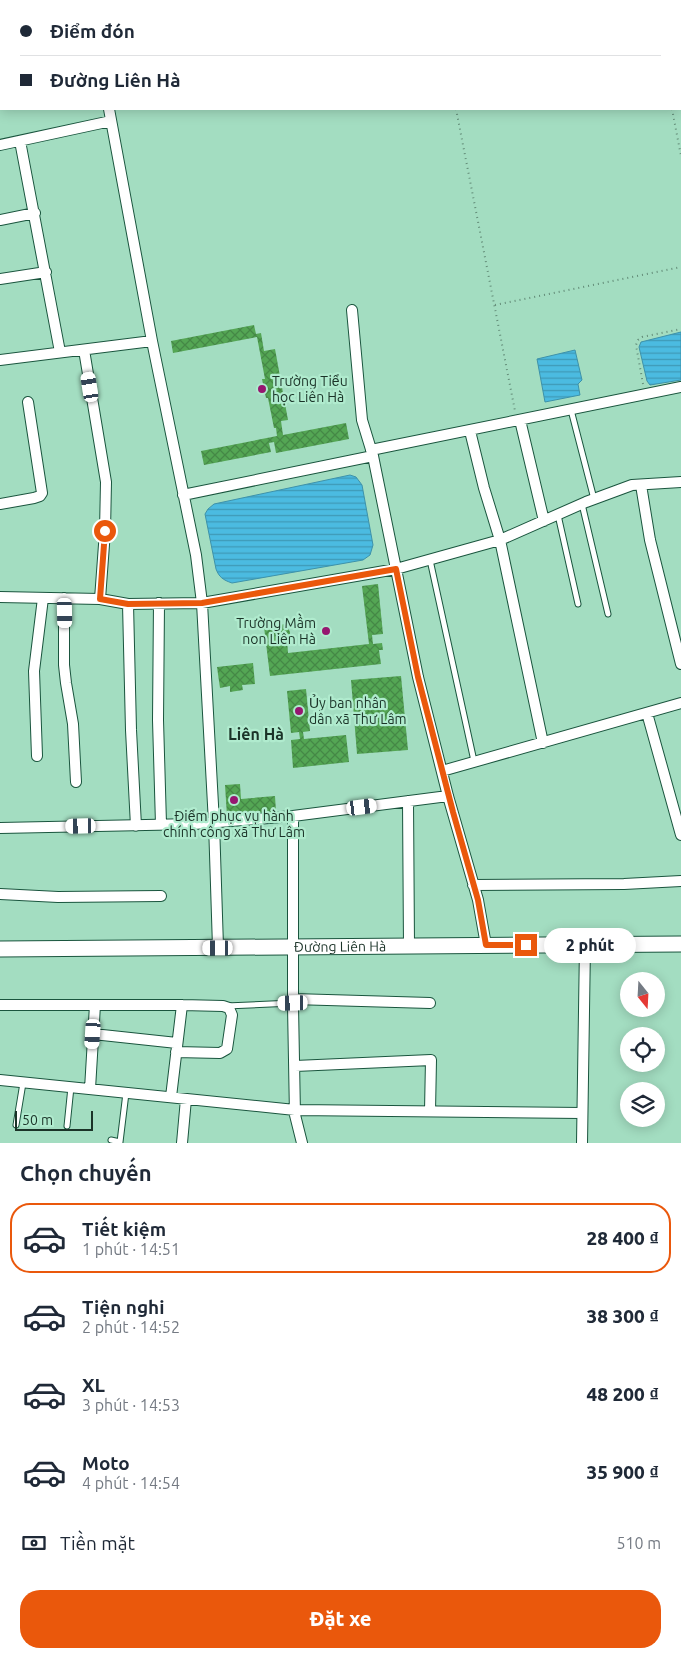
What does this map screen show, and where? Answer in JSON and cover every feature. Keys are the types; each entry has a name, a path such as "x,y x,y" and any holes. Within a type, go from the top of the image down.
{"main road":[{"name":"Đường Liên Hà","path":"0,948 681,944"}],"street":[{"path":"109,110 152,341 196,556 202,603 214,823 218,948"},
{"path":"0,145 111,121"},
{"path":"20,141 60,352"},
{"path":"0,220 35,213"},
{"path":"0,279 46,272"},
{"path":"352,310 362,420 372,453 418,677 448,796 478,900 486,945"},
{"path":"0,360 152,341"},
{"path":"84,350 106,482 105,531 100,599"},
{"path":"183,495 681,386"},
{"path":"0,504 34,498 42,493 28,402"},
{"path":"519,420 544,521"},
{"path":"470,431 484,488 500,540 543,743"},
{"path":"0,596 100,599 128,604 202,603 396,569 500,540 594,499 632,486 681,482"},
{"path":"641,485 652,548 681,664"},
{"path":"37,756 34,671 43,598"},
{"path":"64,598 64,665 73,724 76,782"},
{"path":"158,603 158,720 161,824"},
{"path":"128,604 131,730 136,826"},
{"path":"442,770 681,703"},
{"path":"647,713 681,835"},
{"path":"0,828 214,823 292,816 448,796"},
{"path":"408,801 409,946"},
{"path":"292,816 295,1110 302,1143"},
{"path":"473,885 624,884 681,881"},
{"path":"0,894 161,896"},
{"path":"582,1143 585,945"},
{"path":"293,1001 430,1003"},
{"path":"171,1097 182,1004"},
{"path":"0,1005 182,1004 223,1006 229,1008 232,1015 228,1049 216,1053 93,1034"},
{"path":"90,1089 95,1005"},
{"path":"295,1066 432,1060 430,1111"},
{"path":"0,1080 295,1110 582,1113"},
{"path":"182,1143 186,1099"}],"lane":[{"path":"571,409 594,499"},
{"path":"582,504 608,614"},
{"path":"558,515 578,604"},
{"path":"430,560 474,761"},
{"path":"223,1006 293,1001"},
{"path":"16,1125 23,1083"},
{"path":"67,1126 71,1087"},
{"path":"110,1140 120,1142 126,1093"}],"path":[{"path":"456,110 494,305 519,420"},
{"path":"672,110 681,156"},
{"path":"494,305 681,267"},
{"path":"645,394 636,345 638,340 642,336 681,329"}],"water":[{"path":"681,332 681,380 650,385 647,381 639,347 641,342"},
{"path":"575,350 582,380 578,384 580,395 545,402 537,359"},
{"path":"350,475 356,477 362,485 373,545 370,555 363,560 232,583 220,576 216,569 205,514 214,504"}],"building":[{"path":"254,325 256,334 261,333 264,351 275,349 288,420 281,421 283,435 346,423 349,439 276,453 274,442 269,443 271,452 204,465 201,451 277,436 262,379 265,379 257,337 173,353 171,341"},
{"path":"378,584 383,634 372,635 373,644 382,643 383,650 379,650 381,664 270,676 264,627 286,624 290,632 290,638 287,640 288,653 369,644 362,586"},
{"path":"253,663 255,684 242,685 243,690 230,692 230,686 220,688 217,667"},
{"path":"401,676 408,750 357,754 351,680"},
{"name":"Ủy ban nhân dân xã Thư Lâm","path":"306,689 310,731 303,732 304,739 346,735 349,762 293,768 291,740 300,739 299,732 291,733 287,691"},
{"path":"240,784 241,799 275,796 276,812 227,816 225,785"}],"place":[{"name":"Trường Tiểu học Liên Hà","path":"262,389"},
{"name":"Trường Mầm non Liên Hà","path":"326,631"},
{"name":"Ủy ban nhân dân xã Thư Lâm","path":"299,711"},
{"name":"Điểm phục vụ hành chính công xã Thư Lâm","path":"234,800"}],"district":[{"name":"Liên Hà","path":"256,734"}],"route":[{"path":"105,531 100,599 128,604 202,603 396,569 418,677 465,859 478,900 486,945 526,945"}]}
